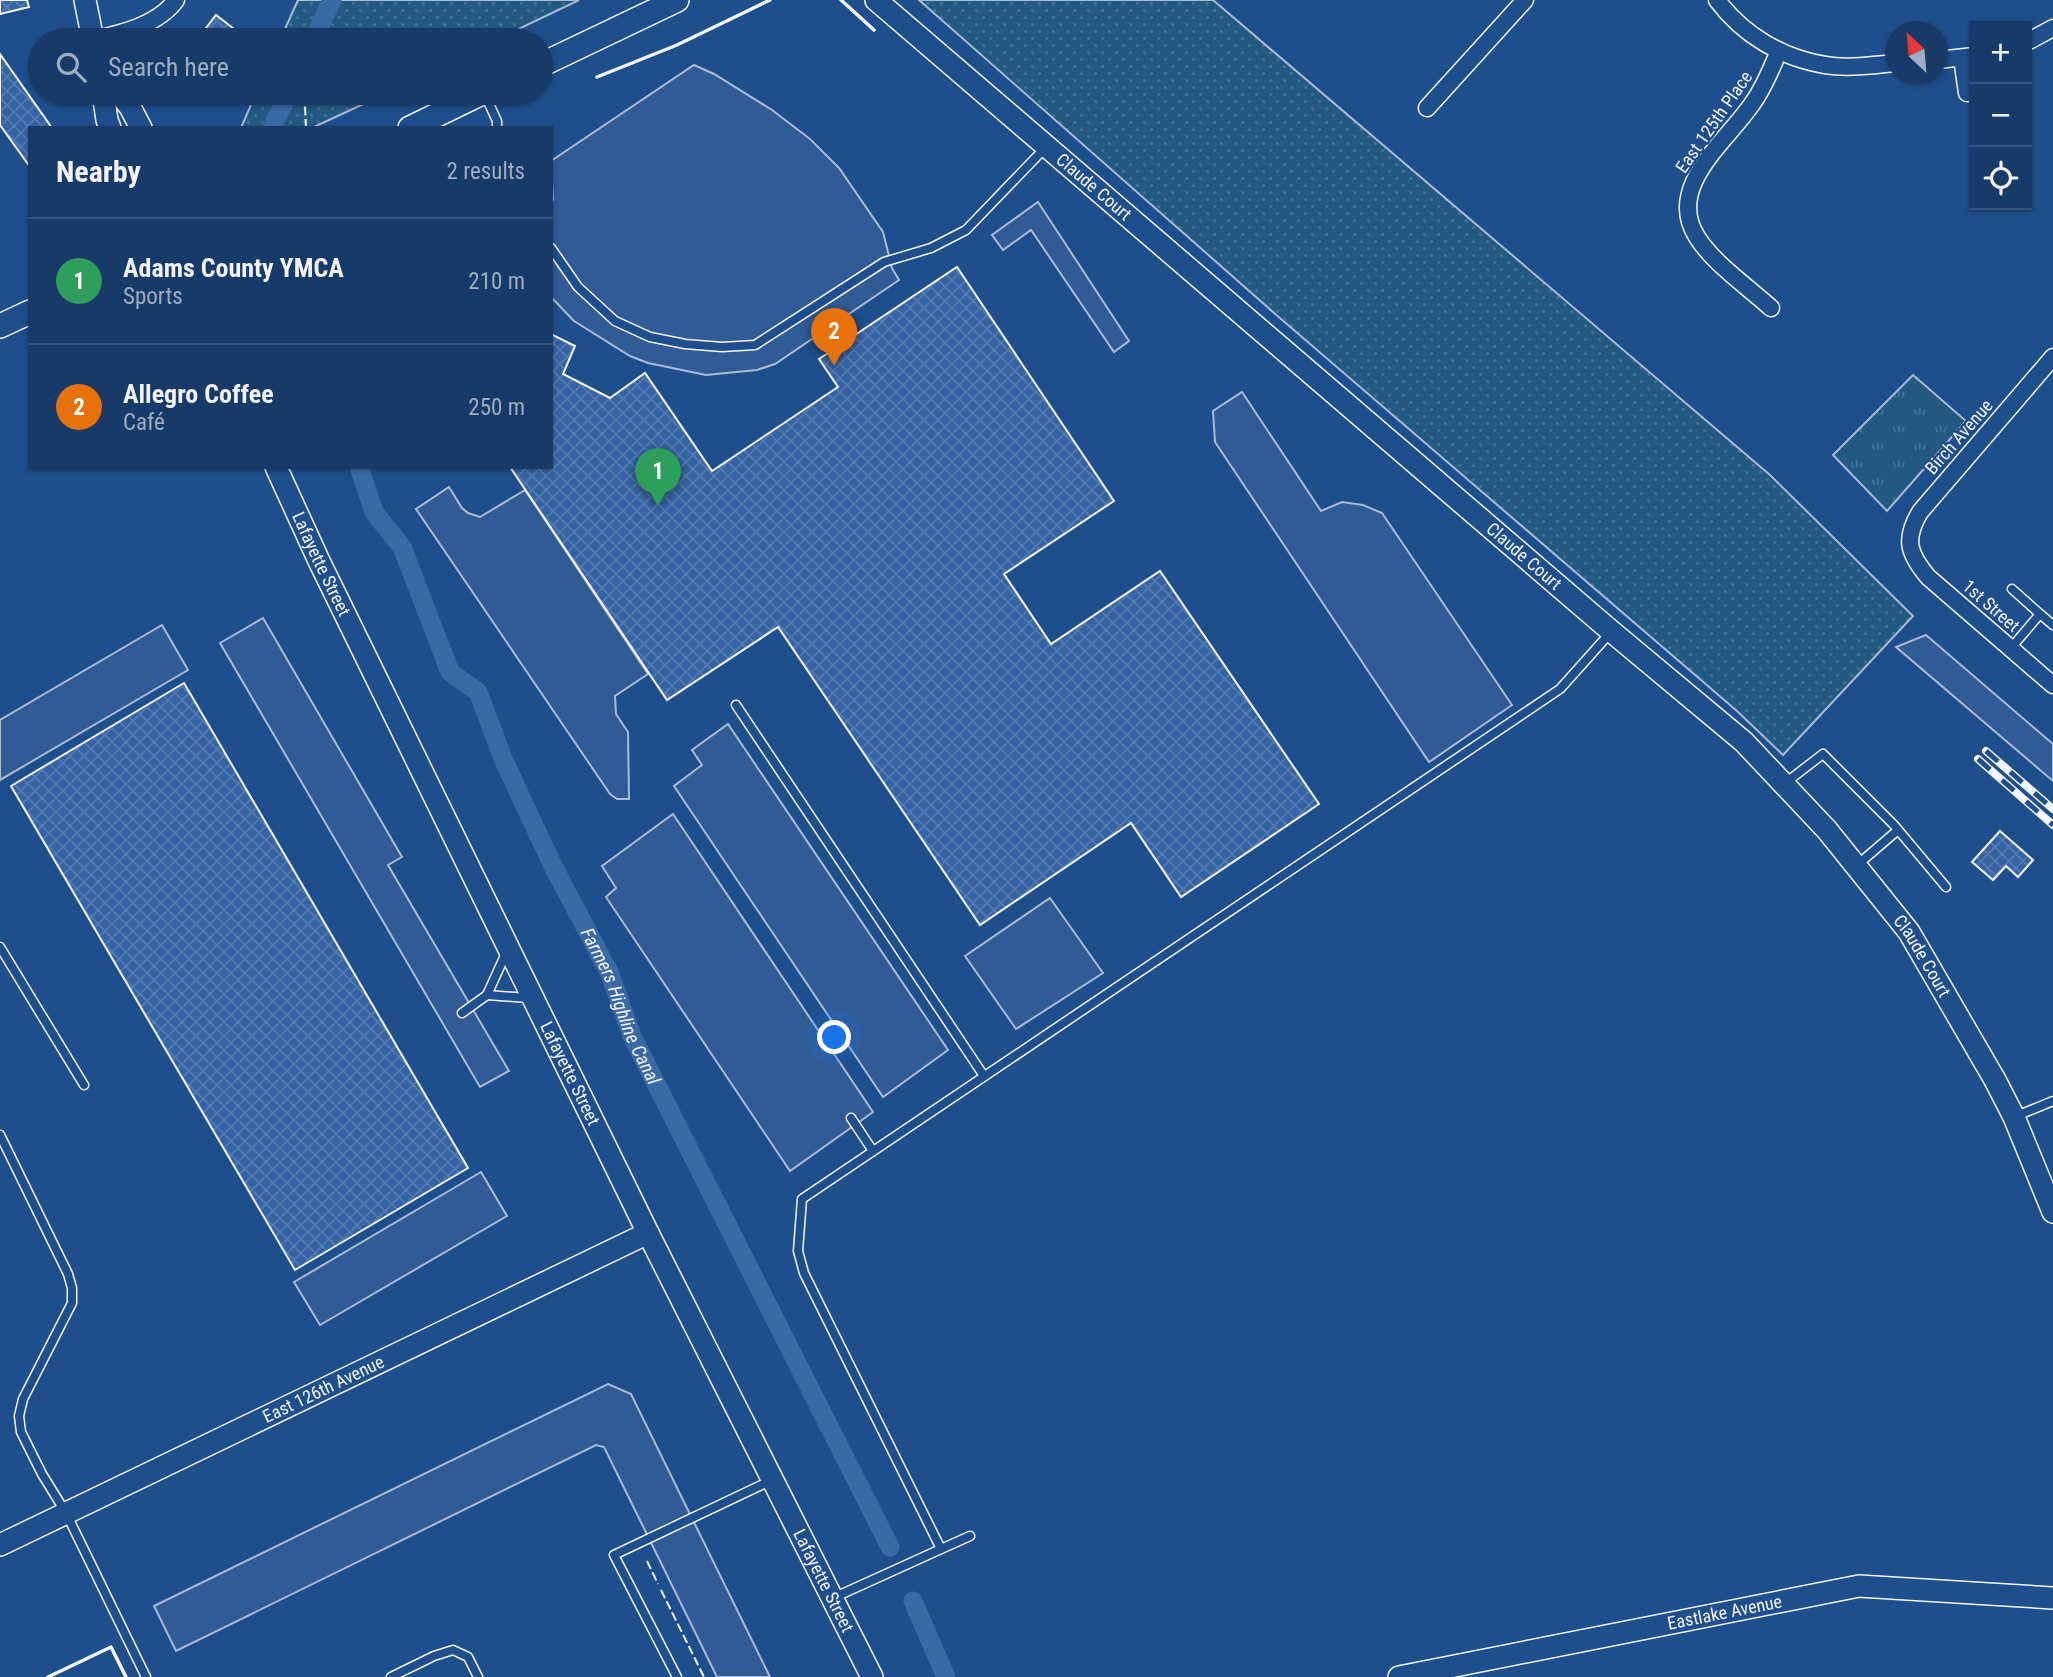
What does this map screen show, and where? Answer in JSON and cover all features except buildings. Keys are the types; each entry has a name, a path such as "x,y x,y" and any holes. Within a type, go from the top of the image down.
{"main road":[{"path":"553,59 677,0"},
{"path":"414,126 458,105"},
{"path":"0,326 28,313"}],"street":[{"path":"85,0 91,28"},
{"path":"133,28 156,19 169,10 176,0"},
{"name":"Claude Court","path":"876,0 1744,742 1827,830 1909,932 1995,1080 2014,1117 2053,1212"},
{"path":"1427,108 1525,0"},
{"path":"1717,0 1744,29 1779,51 1826,65 1885,64"},
{"path":"2032,39 2053,28"},
{"name":"East 125th Place","path":"1771,308 1708,252 1693,229 1687,209 1696,177 1755,100 1779,51"},
{"path":"1948,59 1968,57 1967,93"},
{"path":"105,105 109,126"},
{"path":"129,105 140,126"},
{"name":"Birch Avenue","path":"1911,549 1910,534 1920,512 2053,357"},
{"name":"Lafayette Street","path":"277,469 331,586 648,1233 872,1677"},
{"name":"1st Street","path":"1911,549 1928,577 2053,685"},
{"name":"East 126th Avenue","path":"0,1545 648,1233"},
{"name":"Eastlake Avenue","path":"1399,1677 1859,1587 2053,1598"}],"lane":[{"path":"488,105 497,124"},
{"path":"553,251 578,287 615,321 650,337 685,344 722,347 755,345 884,262 931,248 966,230 1046,147"},
{"path":"2011,589 2053,625"},
{"path":"2011,648 2040,614"},
{"path":"941,1549 804,1273 798,1251 798,1223 802,1199 1560,689 1611,631"},
{"path":"736,705 984,1076"},
{"path":"1784,784 1823,754 1898,830 1946,887"},
{"path":"1856,866 1898,830"},
{"path":"0,947 84,1084"},
{"path":"462,1013 487,995 509,948"},
{"path":"487,995 533,998"},
{"path":"2014,1117 2053,1101"},
{"path":"851,1118 873,1151"},
{"path":"0,1135 68,1274 72,1288 72,1303 34,1376 19,1416 21,1432 66,1513 146,1677"},
{"path":"677,1677 614,1555 773,1479"},
{"path":"834,1598 970,1536"},
{"path":"391,1677 453,1650 468,1657 478,1677"}],"green space":[{"path":"298,0 579,0 521,28 285,28"},
{"path":"919,0 1213,0 1770,475 1913,616 1783,755 1737,711 1281,319"},
{"path":"251,105 361,105 316,126 242,126"},
{"path":"1913,375 1966,421 1887,511 1833,455"}],"shaded area":[{"path":"694,65 714,74 772,110 810,139 839,168 883,232 892,268 899,280 775,364 757,370 706,375 648,363 630,356 574,321 553,299 553,160"},
{"path":"1038,202 1129,341 1114,352 1031,230 1003,250 992,235"},
{"path":"1242,392 1321,511 1342,502 1363,505 1382,513 1512,705 1429,762 1215,442 1213,411"},
{"path":"449,487 462,508 480,517 525,490 648,674 615,696 616,714 628,732 629,799 617,799 610,794 416,509"},
{"path":"263,618 402,857 388,865 509,1071 480,1087 220,643"},
{"path":"162,625 188,670 0,780 0,720"},
{"path":"1926,635 2053,744 2053,781 1896,647"},
{"path":"728,724 948,1050 883,1097 674,786 702,765 692,750"},
{"path":"673,814 873,1112 790,1171 606,897 616,888 602,866"},
{"path":"1050,898 1103,973 1016,1029 965,956"},
{"path":"481,1172 507,1216 320,1325 294,1282"},
{"path":"608,1384 631,1394 770,1677 717,1677 604,1447 596,1445 176,1651 154,1606"}],"waterway":[{"path":"319,28 332,0"},
{"path":"273,126 283,105"},
{"name":"Farmers Highline Canal","path":"360,469 374,512 402,547 450,672 478,692 504,761 553,866 610,974 632,1036 890,1547"},
{"name":"Farmers Highline Canal","path":"913,1601 946,1677"}],"railway":[{"path":"1986,751 2053,809"},
{"path":"1978,759 2053,825"}],"fence":[{"path":"305,105 306,126"},
{"path":"647,1561 658,1584"},
{"path":"661,1590 704,1677"}],"wall":[{"path":"597,77 677,45 770,0"},
{"path":"841,0 874,30"},
{"path":"48,1677 111,1647 126,1677"}],"place":[{"name":"Allegro Coffee","path":"834,366"},
{"name":"Adams County YMCA","path":"658,506"}]}
